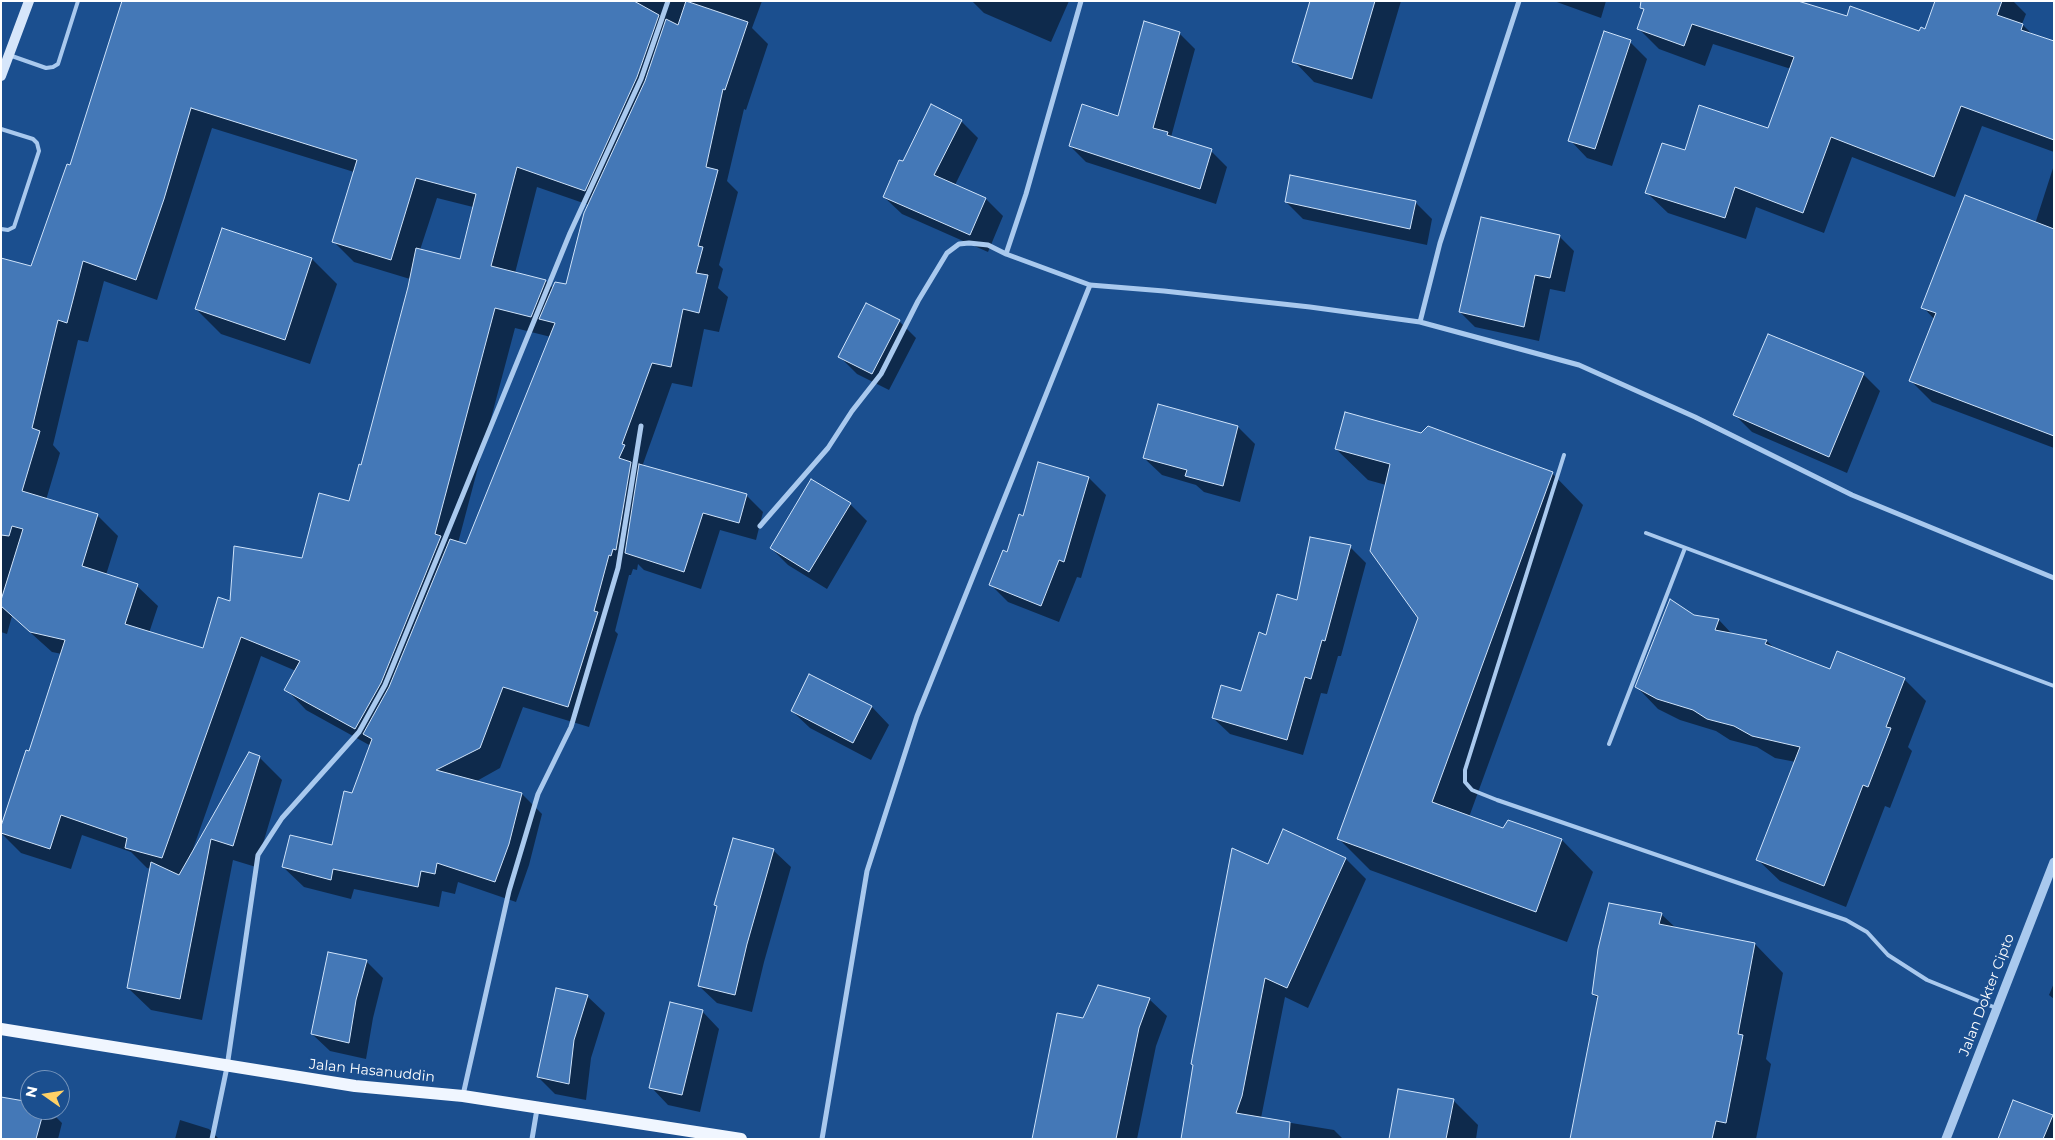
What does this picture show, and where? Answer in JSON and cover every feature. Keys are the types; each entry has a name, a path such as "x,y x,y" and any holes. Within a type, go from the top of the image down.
{"main road":[{"path":"1,76 28,1"},
{"name":"Jalan Hasanuddin","path":"1,1029 227,1067 355,1086 462,1096 741,1139"}],"street":[{"path":"212,1139 227,1067 258,855 282,818 359,732 385,684 570,233 641,79 668,1"},
{"path":"1006,254 1026,194 1081,1"},
{"path":"1420,322 1440,243 1519,1"},
{"path":"760,526 828,448 852,411 881,374 918,300 947,253 960,244 969,243 988,244 1006,254 1090,285 1300,306 1420,322 1579,365 1694,417 1852,496 2054,578"},
{"path":"822,1139 867,871 917,716 1090,285"},
{"path":"462,1096 508,891 538,794 571,727 618,568 641,426"},
{"name":"Jalan Dokter Cipto","path":"1946,1139 2054,862"},
{"path":"532,1139 537,1108"}],"lane":[{"path":"9,55 46,68 54,68 58,64 78,1"},
{"path":"1,129 33,139 37,143 39,151 14,227 8,230 1,229"},
{"path":"1564,455 1465,770 1465,782 1472,790 1497,800 1846,920 1867,932 1888,955 1927,980 1996,1008"},
{"path":"1646,533 2054,686"},
{"path":"1609,744 1685,548"}],"building":[{"path":"122,1 634,1 659,15 637,77 585,191 517,167 491,266 546,280 531,317 495,308 435,534 441,536 381,683 355,729 284,690 300,661 241,637 162,858 125,848 127,838 61,815 50,849 1,833 1,826 26,750 29,751 65,640 30,632 1,606 1,600 23,529 12,526 9,536 1,535 1,258 31,266 67,164 70,165","holes":["191,108 357,160 332,242 391,260 416,178 476,194 460,259 416,248 408,287 361,465 359,464 349,501 319,493 302,558 234,546 230,601 218,597 203,648 125,624 138,584 82,566 98,514 22,491 40,431 32,428 58,320 67,323 83,261 136,280 164,199"]},
{"path":"686,1 748,22 725,90 723,89 706,167 718,170 698,246 703,247 696,273 708,275 699,313 683,309 671,367 652,363 622,444 625,445 619,458 631,462 616,550 613,549 611,556 609,555 594,611 598,612 568,707 503,687 480,748 436,770 522,793 509,844 495,882 437,863 435,874 421,871 418,887 333,869 331,880 282,867 290,835 332,845 344,791 352,793 372,739 363,734 389,687 450,539 466,544 555,323 539,319 555,282 566,284 584,213 645,81 666,19 678,25"},
{"path":"1310,1 1375,1 1352,79 1292,62"},
{"path":"1641,1 1798,1 1847,16 1850,6 1919,31 1921,27 1925,29 1935,1 2002,1 1997,15 2023,24 2021,30 2054,41 2054,140 1961,106 1934,177 1831,137 1803,213 1735,187 1725,218 1645,193 1662,143 1685,150 1699,105 1768,128 1794,57 1692,24 1684,46 1637,29 1644,9 1640,8"},
{"path":"1144,21 1180,32 1153,128 1168,132 1167,135 1212,149 1200,189 1069,146 1082,104 1118,116"},
{"path":"1604,31 1631,40 1595,149 1568,141"},
{"path":"931,104 962,120 934,175 986,198 970,235 883,197 899,160 903,161"},
{"path":"1290,175 1416,201 1410,229 1285,202"},
{"path":"1965,195 2054,229 2054,436 1909,381 1936,313 1921,308"},
{"path":"1481,217 1560,235 1550,278 1535,275 1524,327 1459,312"},
{"path":"222,228 312,258 285,340 195,309"},
{"path":"866,303 900,320 872,374 838,357"},
{"path":"1768,334 1864,373 1829,457 1733,415"},
{"path":"1158,404 1238,426 1223,486 1185,476 1187,470 1143,458"},
{"path":"1345,412 1421,433 1428,426 1553,472 1432,802 1503,828 1508,820 1562,839 1536,912 1337,839 1418,618 1370,551 1390,464 1335,449"},
{"path":"1038,462 1089,477 1064,562 1059,560 1041,606 989,585 1003,550 1007,552 1019,514 1023,516"},
{"path":"639,464 747,494 739,523 703,513 684,572 625,553"},
{"path":"811,479 851,503 809,572 770,548"},
{"path":"1310,537 1351,545 1325,641 1322,640 1311,679 1305,677 1287,740 1212,718 1221,685 1241,691 1259,632 1266,635 1277,594 1297,600"},
{"path":"1670,599 1694,615 1719,619 1715,630 1767,640 1765,644 1830,669 1837,651 1905,678 1886,727 1891,728 1868,787 1863,785 1824,886 1756,860 1800,747 1752,736 1734,726 1707,719 1693,710 1657,699 1635,687"},
{"path":"809,674 872,706 853,743 791,711"},
{"path":"249,752 260,756 233,846 211,839 180,999 127,988 151,862 179,875"},
{"path":"1283,829 1346,858 1287,988 1265,978 1242,1096 1236,1113 1290,1122 1289,1139 1181,1139 1193,1065 1191,1064 1232,848 1268,864"},
{"path":"733,838 774,849 747,944 735,995 698,986 717,906 714,905"},
{"path":"1609,903 1662,913 1659,924 1755,943 1738,1034 1743,1035 1726,1123 1716,1121 1712,1139 1570,1139 1598,996 1592,994 1598,949"},
{"path":"328,952 367,960 356,1000 349,1043 311,1034"},
{"path":"1098,985 1150,998 1139,1028 1116,1139 1032,1139 1057,1013 1083,1018"},
{"path":"556,988 588,995 574,1040 569,1084 537,1077"},
{"path":"670,1002 703,1010 682,1095 649,1088"},
{"path":"1398,1089 1454,1099 1446,1139 1389,1139"},
{"path":"1,1097 20,1100 20,1120 41,1120 36,1139 1,1139"},
{"path":"2013,1100 2053,1115 2043,1139 1998,1139"}]}
